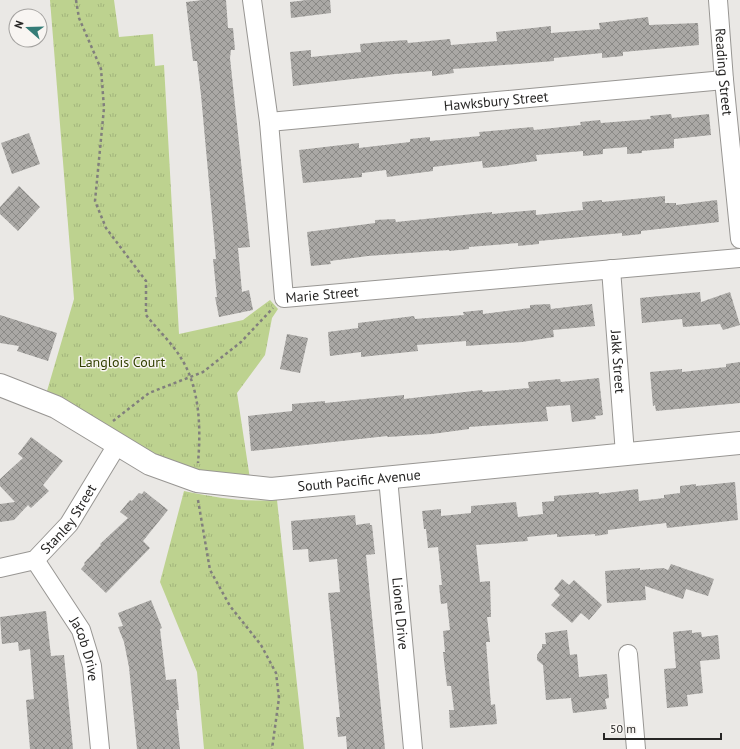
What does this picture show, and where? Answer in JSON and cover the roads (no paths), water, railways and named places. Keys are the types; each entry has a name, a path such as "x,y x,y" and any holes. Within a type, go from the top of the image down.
{"street":[{"name":"Marie Street","path":"252,0 269,122 284,298 611,269"},
{"name":"Reading Street","path":"718,0 724,80 740,239"},
{"name":"Hawksbury Street","path":"269,122 724,80"},
{"path":"611,269 740,258"},
{"name":"Jakk Street","path":"611,269 625,454"},
{"name":"South Pacific Avenue","path":"0,385 56,406 150,464 198,481 271,489 740,443"},
{"name":"Stanley Street","path":"0,568 35,560 69,524 117,445"},
{"name":"Lionel Drive","path":"388,478 413,749"},
{"name":"Jacob Drive","path":"35,560 81,630 92,666 100,749"},
{"path":"628,654 636,749"}],"park label":[{"name":"Langlois Court","path":"122,362"}]}
